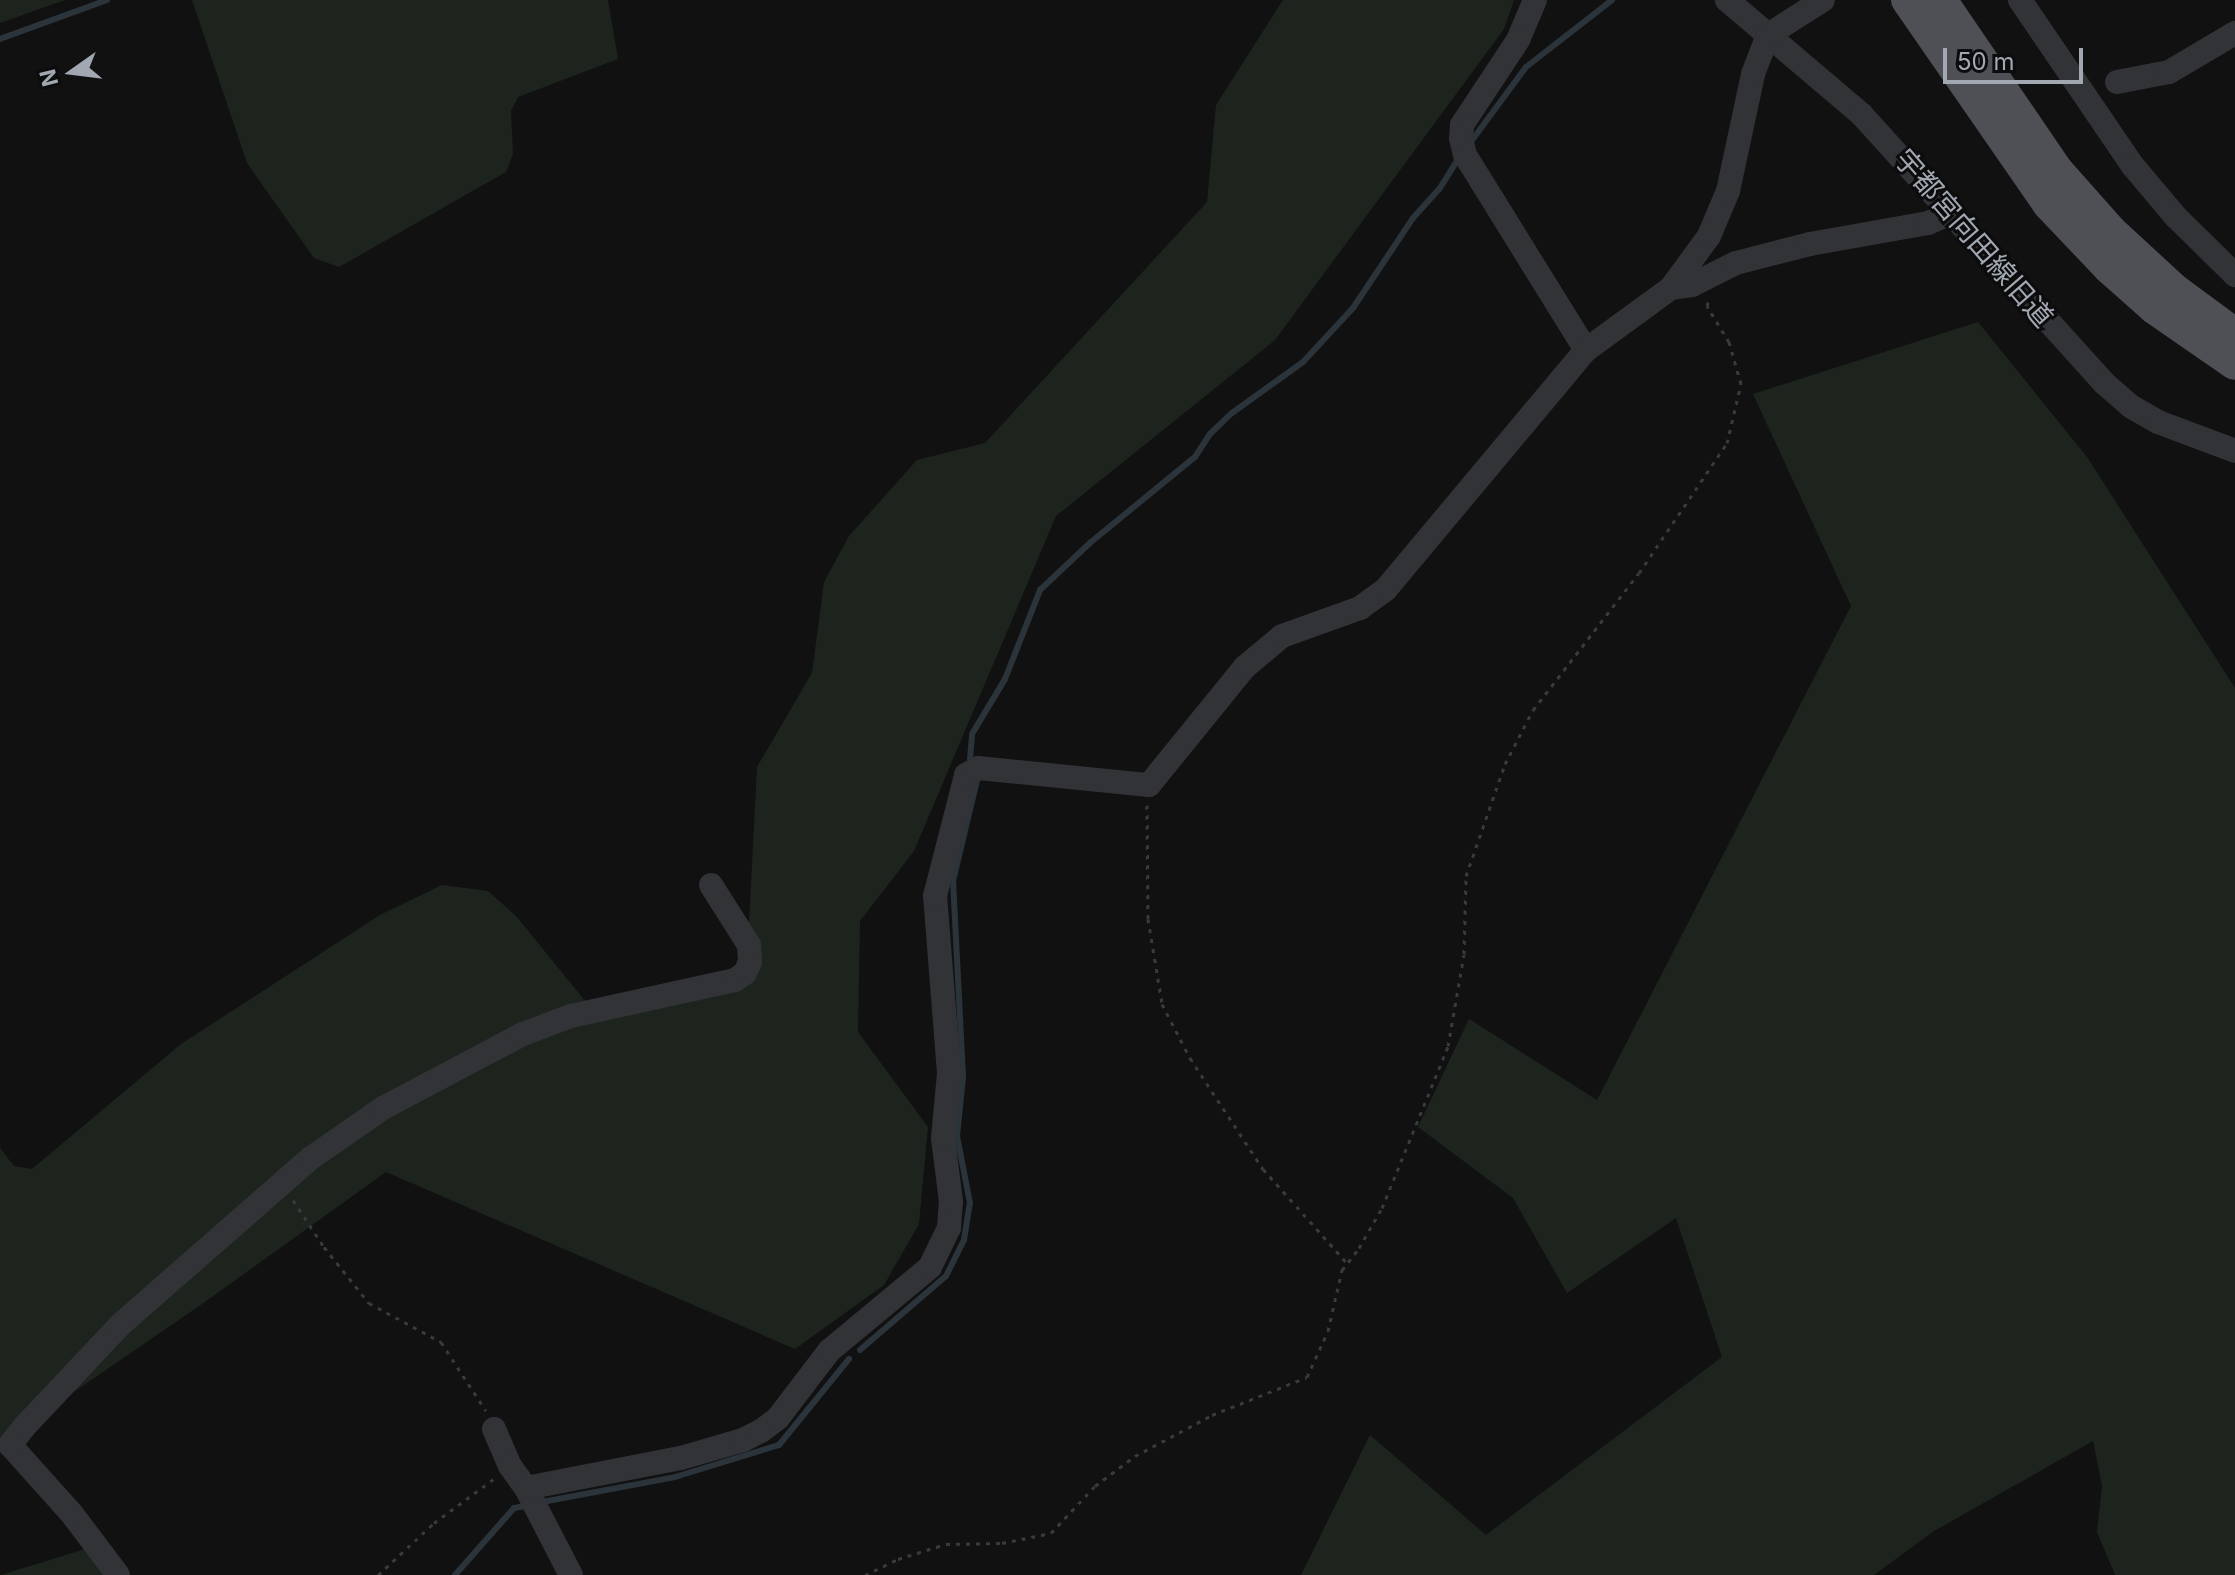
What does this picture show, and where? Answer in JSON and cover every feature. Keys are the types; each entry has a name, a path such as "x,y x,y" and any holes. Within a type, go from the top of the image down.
{"main road":[{"path":"1907,0 2049,205 2109,268 2154,308 2235,364"},
{"path":"1941,0 2024,126 2075,191 2111,231 2164,280 2235,334"}],"street":[{"path":"1535,0 1518,40 1462,125 1461,138 1465,155 1586,350"},
{"name":"宇都宮向田線旧道","path":"1727,0 1862,115 2081,360 2132,407 2158,422 2235,451"},
{"path":"526,1488 681,1458 743,1440 761,1431 778,1418 829,1351 930,1267 949,1228 951,1202 943,1138 949,1073 935,896 966,775 978,768 1149,785 1245,667 1273,644 1320,620 1360,608 1386,589 1586,350 1671,288 1709,236 1728,191 1753,74 1768,35 1823,0"},
{"path":"2020,0 2133,166 2176,217 2235,275"},
{"path":"2117,82 2169,72 2235,33"},
{"path":"1671,288 1692,285 1736,263 1810,244 1928,223 1952,213"},
{"path":"118,1575 72,1514 10,1445 120,1325 281,1183 383,1108 523,1034 571,1016 735,980 745,973 750,962 749,945 711,885"},
{"path":"494,1429 510,1466 526,1488 571,1575"}],"path":[{"path":"865,1575 898,1559 946,1544 1002,1543 1051,1533 1095,1486 1135,1456 1212,1415 1307,1377 1328,1331 1342,1270 1382,1208 1448,1046 1463,966 1466,876 1505,764 1533,710 1639,573 1727,443 1741,384 1729,342 1707,306 1716,273"},
{"path":"1149,785 1145,872 1148,919 1162,1004 1190,1058 1263,1169 1347,1263"},
{"path":"281,1183 324,1247 369,1303 441,1342 479,1396 494,1429"},
{"path":"378,1575 434,1523 510,1466"}],"shaded area":[{"path":"0,0 65,0 0,23"},
{"path":"192,0 608,0 618,59 518,97 511,111 513,154 506,172 339,267 314,258 247,163"},
{"path":"1283,0 1514,0 1504,29 1275,340 1056,516 914,851 860,921 858,1032 928,1127 919,1224 884,1285 795,1349 386,1172 68,1396 0,1437 0,1148 14,1166 32,1169 181,1044 380,915 442,885 488,891 517,917 590,1007 720,973 747,962 757,767 812,673 824,582 849,536 917,460 985,443 1207,202 1216,105"},
{"path":"1978,322 2087,457 2235,688 2235,1575 2115,1575 2097,1532 2102,1486 2093,1441 1934,1531 1874,1575 1301,1575 1370,1435 1486,1535 1722,1357 1676,1218 1567,1293 1513,1198 1418,1127 1469,1019 1597,1100 1851,606 1753,394"},
{"path":"85,1549 105,1575 1,1575"}],"waterway":[{"path":"0,39 107,0"},
{"path":"1470,143 1526,67 1612,0"},
{"path":"970,759 972,734 1005,679 1040,590 1091,542 1195,457 1210,434 1232,413 1303,362 1353,308 1413,218 1440,188 1458,159"},
{"path":"860,1350 946,1276 964,1240 970,1203 957,1136 963,1077 953,881 978,776"},
{"path":"542,1502 675,1477 779,1445 849,1359"},
{"path":"455,1575 514,1508 525,1506"}]}
